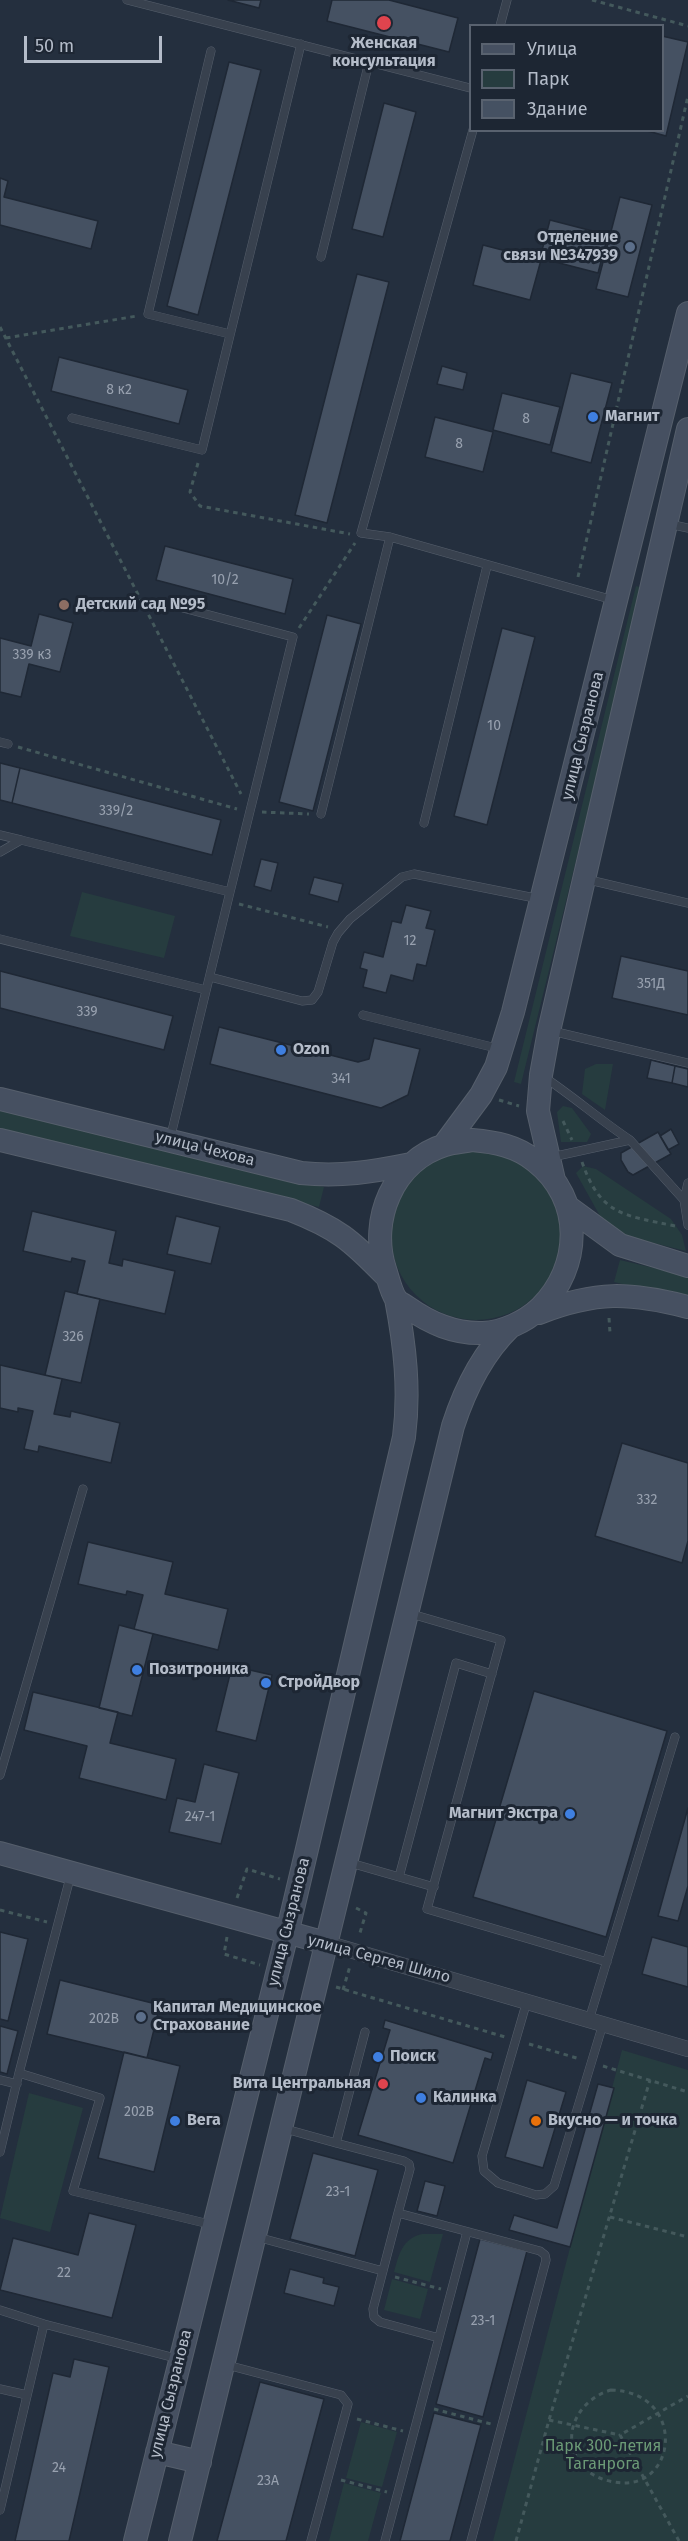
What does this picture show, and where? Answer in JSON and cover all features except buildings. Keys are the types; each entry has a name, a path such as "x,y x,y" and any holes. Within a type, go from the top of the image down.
{"main road":[{"name":"улица Сызранова","path":"444,1145 481,1095 496,1067 502,1049 687,323"},
{"name":"улица Сызранова","path":"551,1169 538,1111 541,1075 549,1031 584,879 677,526 688,429"},
{"path":"638,517 677,526"},
{"name":"улица Чехова","path":"0,1099 301,1173 334,1176 369,1173 411,1164"},
{"path":"0,1140 291,1210 324,1223 352,1241 388,1278"},
{"path":"532,1316 552,1296 570,1258 572,1234 568,1207 551,1169 514,1148 494,1142 472,1140 444,1145 411,1164 387,1197 379,1226 380,1254 396,1299 426,1320 455,1331 484,1333 510,1327 570,1301 591,1296 622,1295 659,1299 688,1306"},
{"path":"568,1207 620,1245 688,1266"},
{"name":"улица Сызранова","path":"135,2541 287,1934 404,1437 408,1407 407,1372 404,1340 396,1299"},
{"path":"180,2541 453,1426 461,1401 494,1343 510,1327"},
{"name":"улица Сергея Шило","path":"0,1853 326,1943"},
{"path":"157,2452 200,2462"}],"street":[{"name":"улица Сергея Шило","path":"326,1943 688,2049"}],"lane":[{"path":"127,0 469,87"},
{"path":"501,24 507,0"},
{"path":"72,418 202,450 301,45"},
{"path":"211,51 148,314 230,334"},
{"path":"321,257 369,62"},
{"path":"471,132 361,533 390,537 617,601"},
{"path":"321,814 390,537"},
{"path":"424,823 487,566"},
{"path":"170,1140 293,637 183,608"},
{"path":"0,835 230,892"},
{"path":"0,852 21,840"},
{"path":"210,977 302,1001 312,1000 318,992 333,942 341,930 350,919 402,877 414,874 541,900"},
{"path":"584,879 688,903"},
{"path":"0,939 206,990"},
{"path":"363,1015 502,1049"},
{"path":"549,1031 688,1063"},
{"path":"541,1075 630,1140 684,1200"},
{"path":"551,1169 630,1140"},
{"path":"688,1183 684,1200 688,1225"},
{"path":"0,1775 83,1490"},
{"path":"407,1613 501,1640 428,1909 607,1962"},
{"path":"399,1877 456,1663 492,1674"},
{"path":"527,2001 482,2156 484,2171 498,2183 536,2195 545,2194 554,2186 596,2022 607,1962 675,1737"},
{"path":"346,1862 434,1887"},
{"path":"0,2152 71,1873"},
{"path":"336,2143 365,2032"},
{"path":"20,2073 100,2098 73,2191 213,2225"},
{"path":"0,2080 17,2084"},
{"path":"280,2128 409,2164 410,2169 373,2309 374,2317 380,2322 439,2338"},
{"path":"398,2213 540,2251 545,2255 546,2260 471,2541"},
{"path":"385,2541 467,2232"},
{"path":"254,2236 382,2272"},
{"path":"0,2310 44,2324 180,2359"},
{"path":"0,2510 44,2324"},
{"path":"223,2364 341,2395 348,2404 311,2541"},
{"path":"0,2389 27,2395"}],"path":[{"path":"592,0 688,26"},
{"path":"576,590 688,96"},
{"path":"6,338 148,314"},
{"path":"0,327 250,812"},
{"path":"202,450 190,492 200,506 344,534 361,533"},
{"path":"293,637 361,533"},
{"path":"4,743 250,812 321,814"},
{"path":"228,902 341,930"},
{"path":"0,1910 58,1925"},
{"path":"516,2541 549,2420 651,2080"},
{"path":"610,2217 688,2237"},
{"path":"382,2272 451,2292"},
{"path":"611,2390 639,2394 650,2400 658,2413 667,2436 667,2450 654,2470 632,2483 618,2483 593,2475 581,2465 576,2453 572,2424 578,2413 600,2393 611,2390"},
{"path":"549,2420 620,2435 688,2396"},
{"path":"421,2405 501,2427"},
{"path":"344,2416 413,2434"},
{"path":"620,2435 680,2541"},
{"path":"328,2476 397,2495"}],"green space":[{"path":"636,586 643,588 521,1084 514,1082"},
{"path":"82,892 175,916 164,958 70,936"},
{"path":"596,1064 613,1064 605,1110 582,1094 585,1069"},
{"path":"563,1106 572,1108 591,1134 587,1142 561,1142 557,1112"},
{"path":"0,1108 324,1187 319,1207 0,1130"},
{"path":"476,1150 493,1151 509,1156 536,1175 555,1202 560,1218 560,1252 555,1268 536,1295 509,1314 493,1319 476,1320 459,1319 443,1314 416,1295 397,1268 392,1252 391,1235 392,1218 397,1202 416,1175 443,1156 459,1151"},
{"path":"583,1166 596,1169 671,1219 682,1235 686,1251 617,1234 605,1225 576,1173"},
{"path":"620,1260 688,1276 688,1300 614,1282"},
{"name":"Парк 300-летия Таганрога","path":"622,2050 688,2070 688,2541 493,2541"},
{"path":"29,2093 83,2108 50,2232 0,2218"},
{"path":"443,2234 430,2282 394,2272 402,2248 415,2236"},
{"path":"392,2279 428,2289 420,2319 384,2310"},
{"path":"361,2422 397,2432 382,2487 346,2478"},
{"path":"344,2483 381,2493 368,2541 329,2541"}],"place":[{"name":"Женская консультация","path":"384,23"},
{"name":"Отделение связи №347939","path":"630,247"},
{"name":"Магнит","path":"593,417"},
{"name":"Детский сад №95","path":"64,605"},
{"name":"Ozon","path":"281,1050"},
{"name":"Позитроника","path":"137,1670"},
{"name":"СтройДвор","path":"266,1683"},
{"name":"Магнит Экстра","path":"570,1814"},
{"name":"Капитал Медицинское Страхование","path":"141,2017"},
{"name":"Поиск","path":"378,2057"},
{"name":"Вита Центральная","path":"383,2084"},
{"name":"Калинка","path":"421,2098"},
{"name":"Вега","path":"175,2121"},
{"name":"Вкусно — и точка","path":"536,2121"}]}
